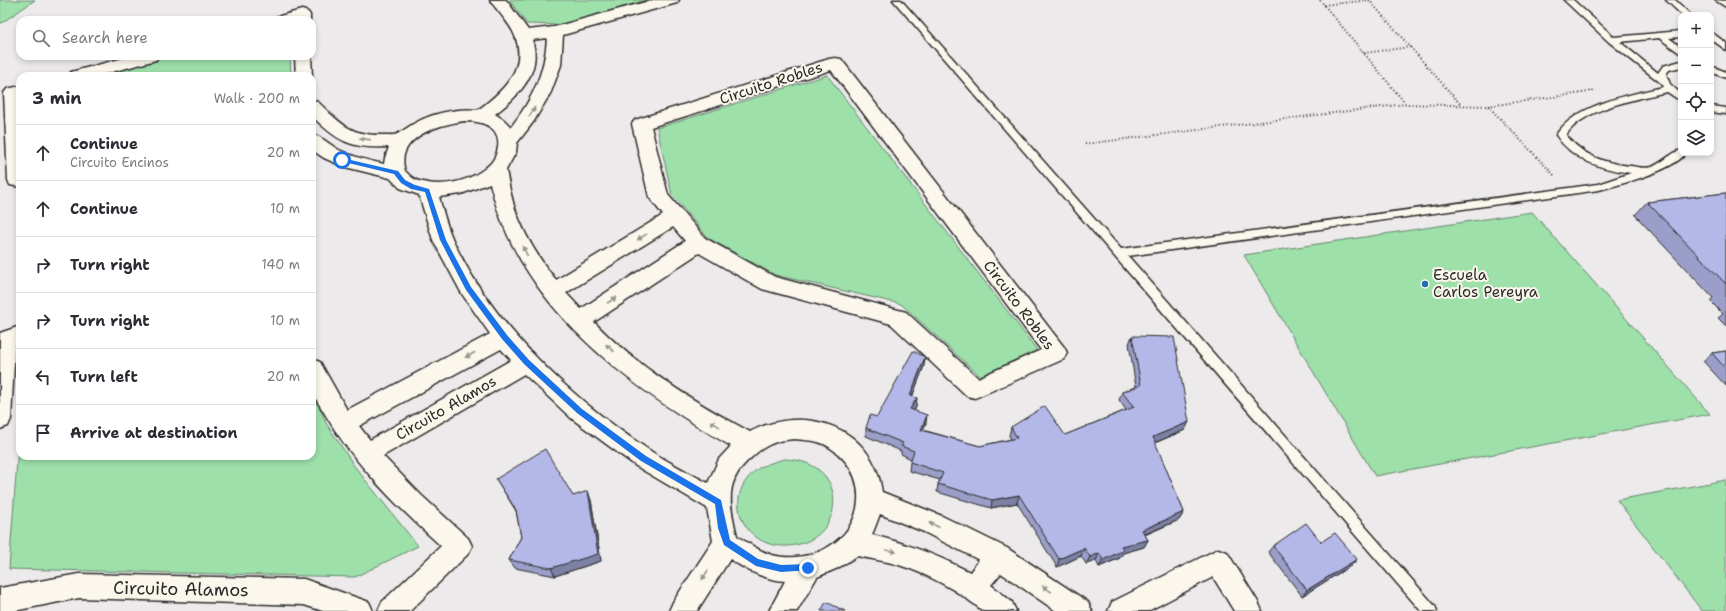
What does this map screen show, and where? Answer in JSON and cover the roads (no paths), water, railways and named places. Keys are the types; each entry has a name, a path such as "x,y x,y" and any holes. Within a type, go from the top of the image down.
{"street":[{"path":"481,116 496,106 517,83 524,71 528,58 527,46 523,36 498,0"},
{"path":"523,36 555,32 671,0"},
{"path":"508,142 530,115 545,89 552,69 555,50 555,32"},
{"path":"92,72 135,60"},
{"path":"303,60 304,72"},
{"name":"Circuito Robles","path":"835,63 1056,353 975,389 898,318 769,283 698,243 675,217 659,197 641,124 835,63"},
{"path":"517,83 545,89"},
{"path":"16,93 13,94 16,158"},
{"path":"316,110 325,120 346,136"},
{"path":"465,115 481,116 496,122 506,131 508,142 506,156 496,169 482,179 464,187 445,191 427,190 413,187 403,181 396,173 393,162 396,151 404,140 416,130 431,122 448,117 465,115"},
{"path":"317,145 346,136 378,141 404,140"},
{"path":"317,145 342,160 396,173"},
{"path":"496,169 499,190 506,212 527,256 552,292 580,321 627,364 680,403 749,444"},
{"path":"427,190 443,240 469,288 504,337 526,362 579,411 644,458 719,502"},
{"path":"552,292 675,217"},
{"path":"580,321 698,243"},
{"path":"0,419 4,340 16,336"},
{"path":"343,423 504,337"},
{"name":"Circuito Alamos","path":"366,454 526,362"},
{"path":"316,375 343,423 366,454 408,501 459,546 391,611"},
{"path":"794,429 818,432 840,441 857,457 868,477 872,499 866,522 853,543 832,558 808,568 781,569 756,562 726,543 722,528 719,502 720,482 731,461 749,444 770,434 794,429"},
{"path":"872,499 933,524 998,556 1079,611"},
{"path":"682,611 726,543"},
{"path":"853,543 898,552 932,566 974,587 1003,611"},
{"path":"974,587 998,556"},
{"path":"1121,611 1218,561 1249,611"},
{"path":"782,611 808,568"},
{"name":"Circuito Alamos","path":"0,601 79,586 304,592 360,611"}],"lane":[{"path":"898,0 1430,611"},
{"path":"1568,0 1612,40 1663,81 1669,89 1678,96"},
{"path":"1670,0 1684,12"},
{"path":"1719,0 1726,5"},
{"path":"1612,40 1678,34"},
{"path":"1661,36 1678,49"},
{"path":"1714,37 1726,47"},
{"path":"1663,81 1662,74 1666,68 1678,65"},
{"path":"1714,69 1726,72"},
{"path":"1714,69 1726,75"},
{"path":"1648,172 1618,168 1593,161 1569,147 1560,135 1563,129 1578,118 1616,102 1669,89"},
{"path":"1714,109 1726,111"},
{"path":"1119,252 1599,187 1648,172 1671,161 1678,155"}],"place":[{"name":"Escuela Carlos Pereyra","path":"1425,284"}]}
